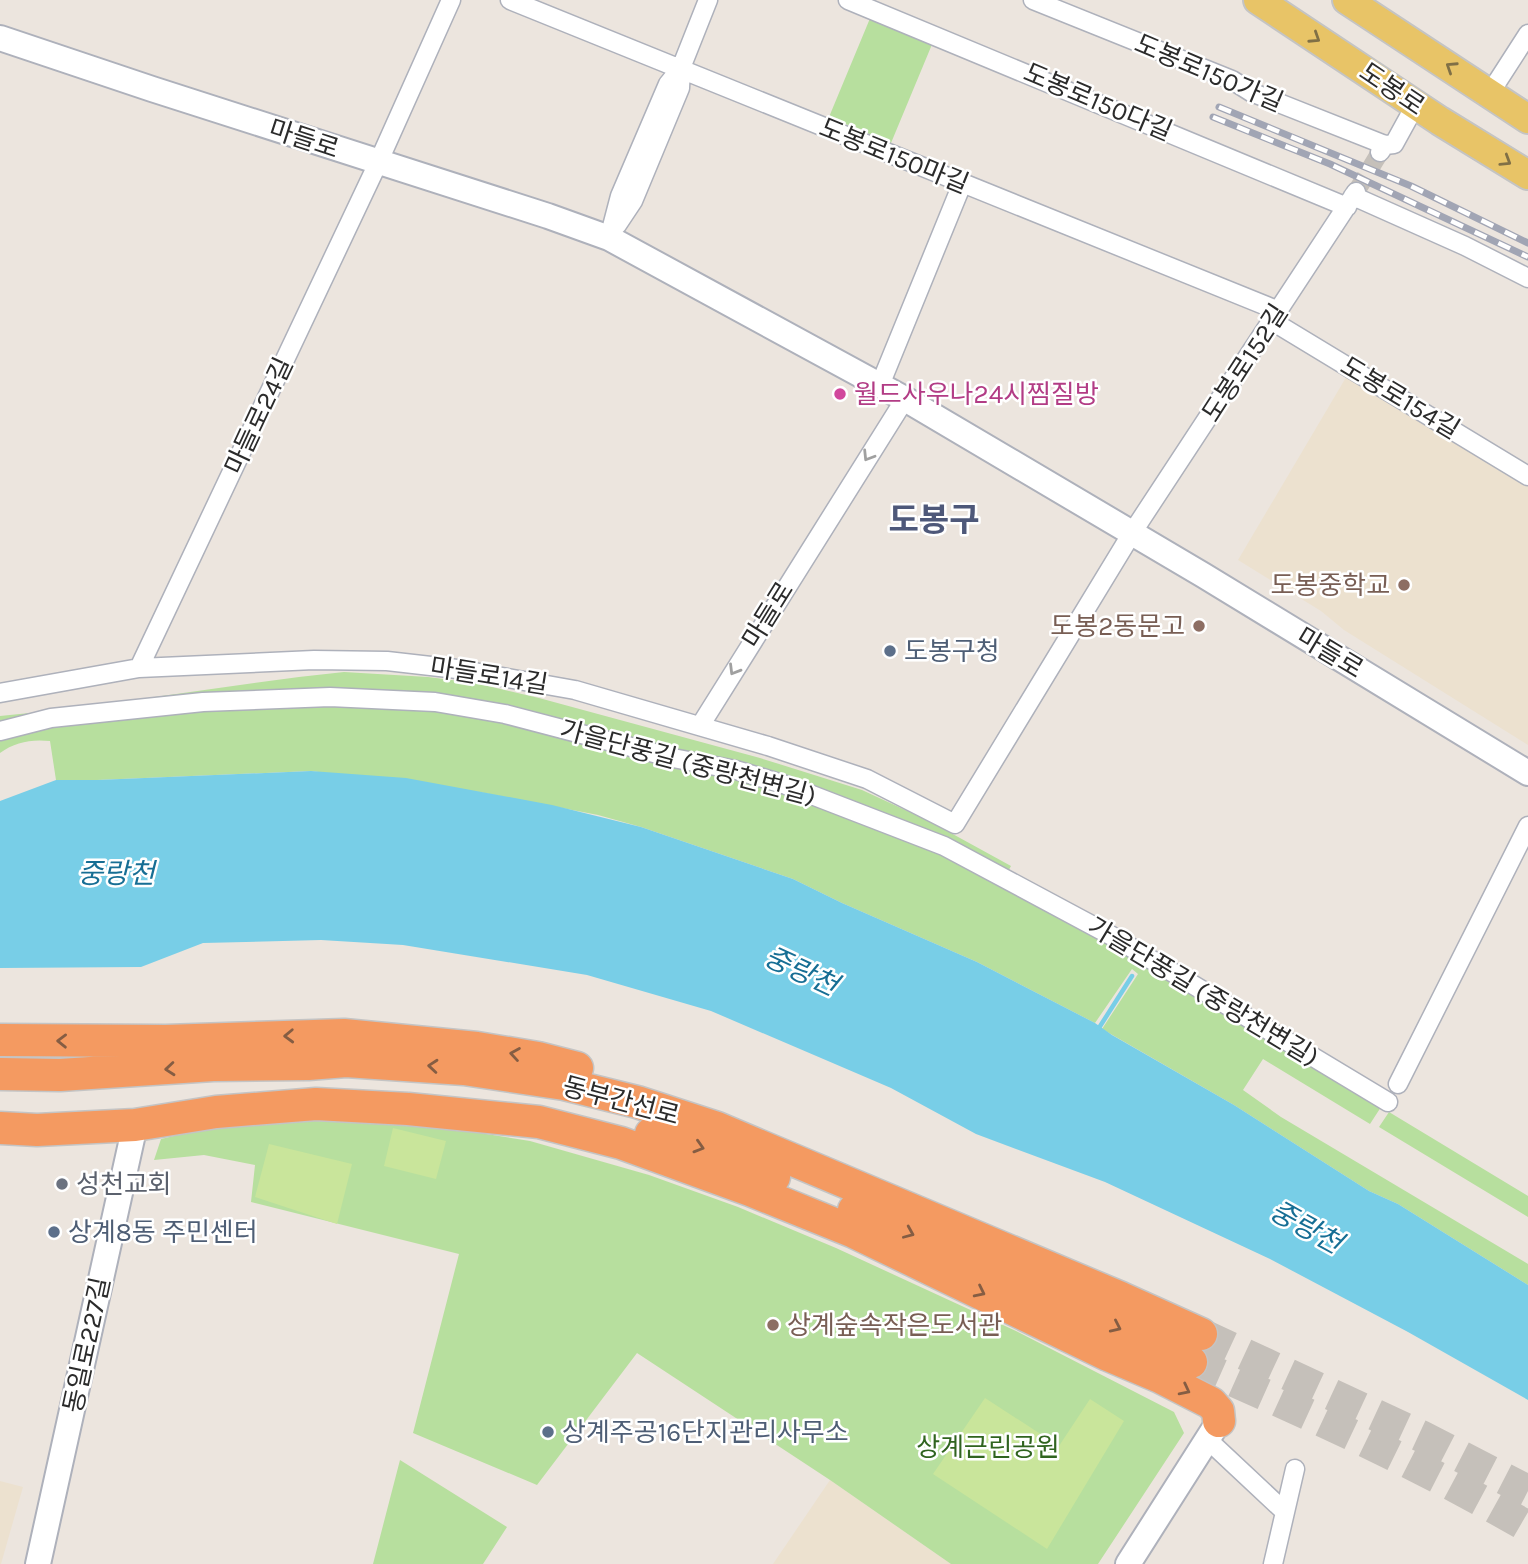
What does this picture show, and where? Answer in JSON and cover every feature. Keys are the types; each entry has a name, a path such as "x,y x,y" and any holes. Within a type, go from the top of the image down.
{"highway":[{"path":"0,1040 127,1041 344,1035 464,1046 538,1058 654,1087 768,1126 1020,1241 1121,1298"},
{"name":"동부간선로","path":"0,1074 60,1075 346,1060 464,1069 564,1084 637,1102 717,1128 1121,1298 1196,1348 709,1150 629,1127 483,1102 313,1089 260,1091 95,1108 0,1107"},
{"path":"148,1123 260,1091"},
{"path":"0,1128 37,1130 148,1123 216,1112 316,1104 408,1109 539,1122 621,1143 750,1190 854,1232 1211,1403 1218,1411 1213,1430"}],"main road":[{"name":"도봉로","path":"1258,0 1528,175"},
{"name":"도봉로","path":"1348,0 1528,119"}],"street":[{"name":"마들로24길","path":"139,668 379,163 451,0"},
{"name":"도봉로150마길","path":"510,0 681,68 1276,316"},
{"path":"609,238 620,196 668,84 681,68 708,0"},
{"name":"도봉로150다길","path":"848,0 1352,199 1465,246 1528,278"},
{"name":"도봉로150가길","path":"1033,0 1232,80 1251,92 1382,150 1394,144 1416,104"},
{"path":"1490,93 1528,34"},
{"name":"마들로","path":"0,38 609,238 905,399 1528,773"},
{"path":"880,385 962,184"},
{"name":"도봉로152길","path":"1132,533 1352,199"},
{"name":"도봉로154길","path":"1276,316 1528,476"},
{"name":"마들로","path":"701,726 735,667 905,399"},
{"name":"마들로14길","path":"0,693 139,668 314,660 387,661 457,669 575,690 853,773 956,824 1132,533"},
{"name":"가을단풍길 (중랑천변길)","path":"0,731 51,718 203,702 330,698 422,702 505,714 673,758 736,771 786,785 944,846 1112,936 1388,1102"},
{"path":"1398,1084 1528,827"},
{"name":"동일로227길","path":"38,1564 148,1123"},
{"path":"1128,1564 1213,1430 1285,1512"},
{"path":"1273,1564 1295,1469"}],"shaded area":[{"name":"도봉중학교","path":"1348,374 1528,482 1528,745 1238,560"},
{"path":"830,1480 951,1564 773,1564"},
{"path":"0,1481 23,1487 1,1564 0,1564"}],"green space":[{"path":"871,16 933,42 891,143 829,117"},
{"path":"344,672 475,683 539,698 760,758 862,790 929,821 1011,866 1003,881 1381,1107 1370,1124 1263,1059 1243,1090 1281,1117 1528,1264 1528,1285 1398,1204 1369,1191 1234,1105 1102,1029 1138,974 1132,969 1095,1023 977,962 793,879 598,815 479,792 311,771 56,780 50,741 24,742 0,753 0,716"},
{"path":"1389,1112 1528,1196 1528,1217 1379,1127"},
{"name":"상계근린공원","path":"264,1115 314,1121 417,1123 530,1141 649,1175 738,1207 836,1248 1016,1331 1174,1412 1184,1433 1098,1564 951,1564 830,1480 637,1353 537,1485 413,1433 459,1254 251,1202 255,1165 204,1155 154,1160 161,1139"},
{"path":"393,1128 446,1141 436,1179 384,1166"},
{"path":"269,1144 352,1164 337,1224 255,1197"},
{"path":"985,1398 1059,1446 1090,1399 1124,1421 1047,1549 933,1474"},
{"path":"400,1460 507,1527 483,1564 373,1564"}],"water":[{"name":"중랑천","path":"311,771 406,778 552,805 641,827 793,879 977,962 1095,1023 1528,1285 1528,1400 1408,1332 1270,1259 1105,1182 976,1134 891,1088 711,1011 587,975 403,945 321,940 203,943 141,967 0,968 0,801 56,780"}],"waterway":[{"path":"1097,1031 1132,976"}],"tunnel":[{"path":"1356,192 1379,154"},
{"path":"1201,1334 1421,1436 1528,1491"},
{"path":"1191,1362 1404,1460 1528,1527"}],"railway":[{"path":"1219,107 1411,186 1528,243"},
{"path":"1213,117 1330,164 1528,257"}],"place":[{"name":"월드사우나24시찜질방","path":"840,394"},
{"name":"도봉중학교","path":"1404,585"},
{"name":"도봉2동문고","path":"1199,626"},
{"name":"도봉구청","path":"890,651"},
{"name":"성천교회","path":"62,1184"},
{"name":"상계8동 주민센터","path":"54,1232"},
{"name":"상계숲속작은도서관","path":"773,1325"},
{"name":"상계주공16단지관리사무소","path":"548,1432"}],"district":[{"name":"도봉구","path":"934,520"}]}
